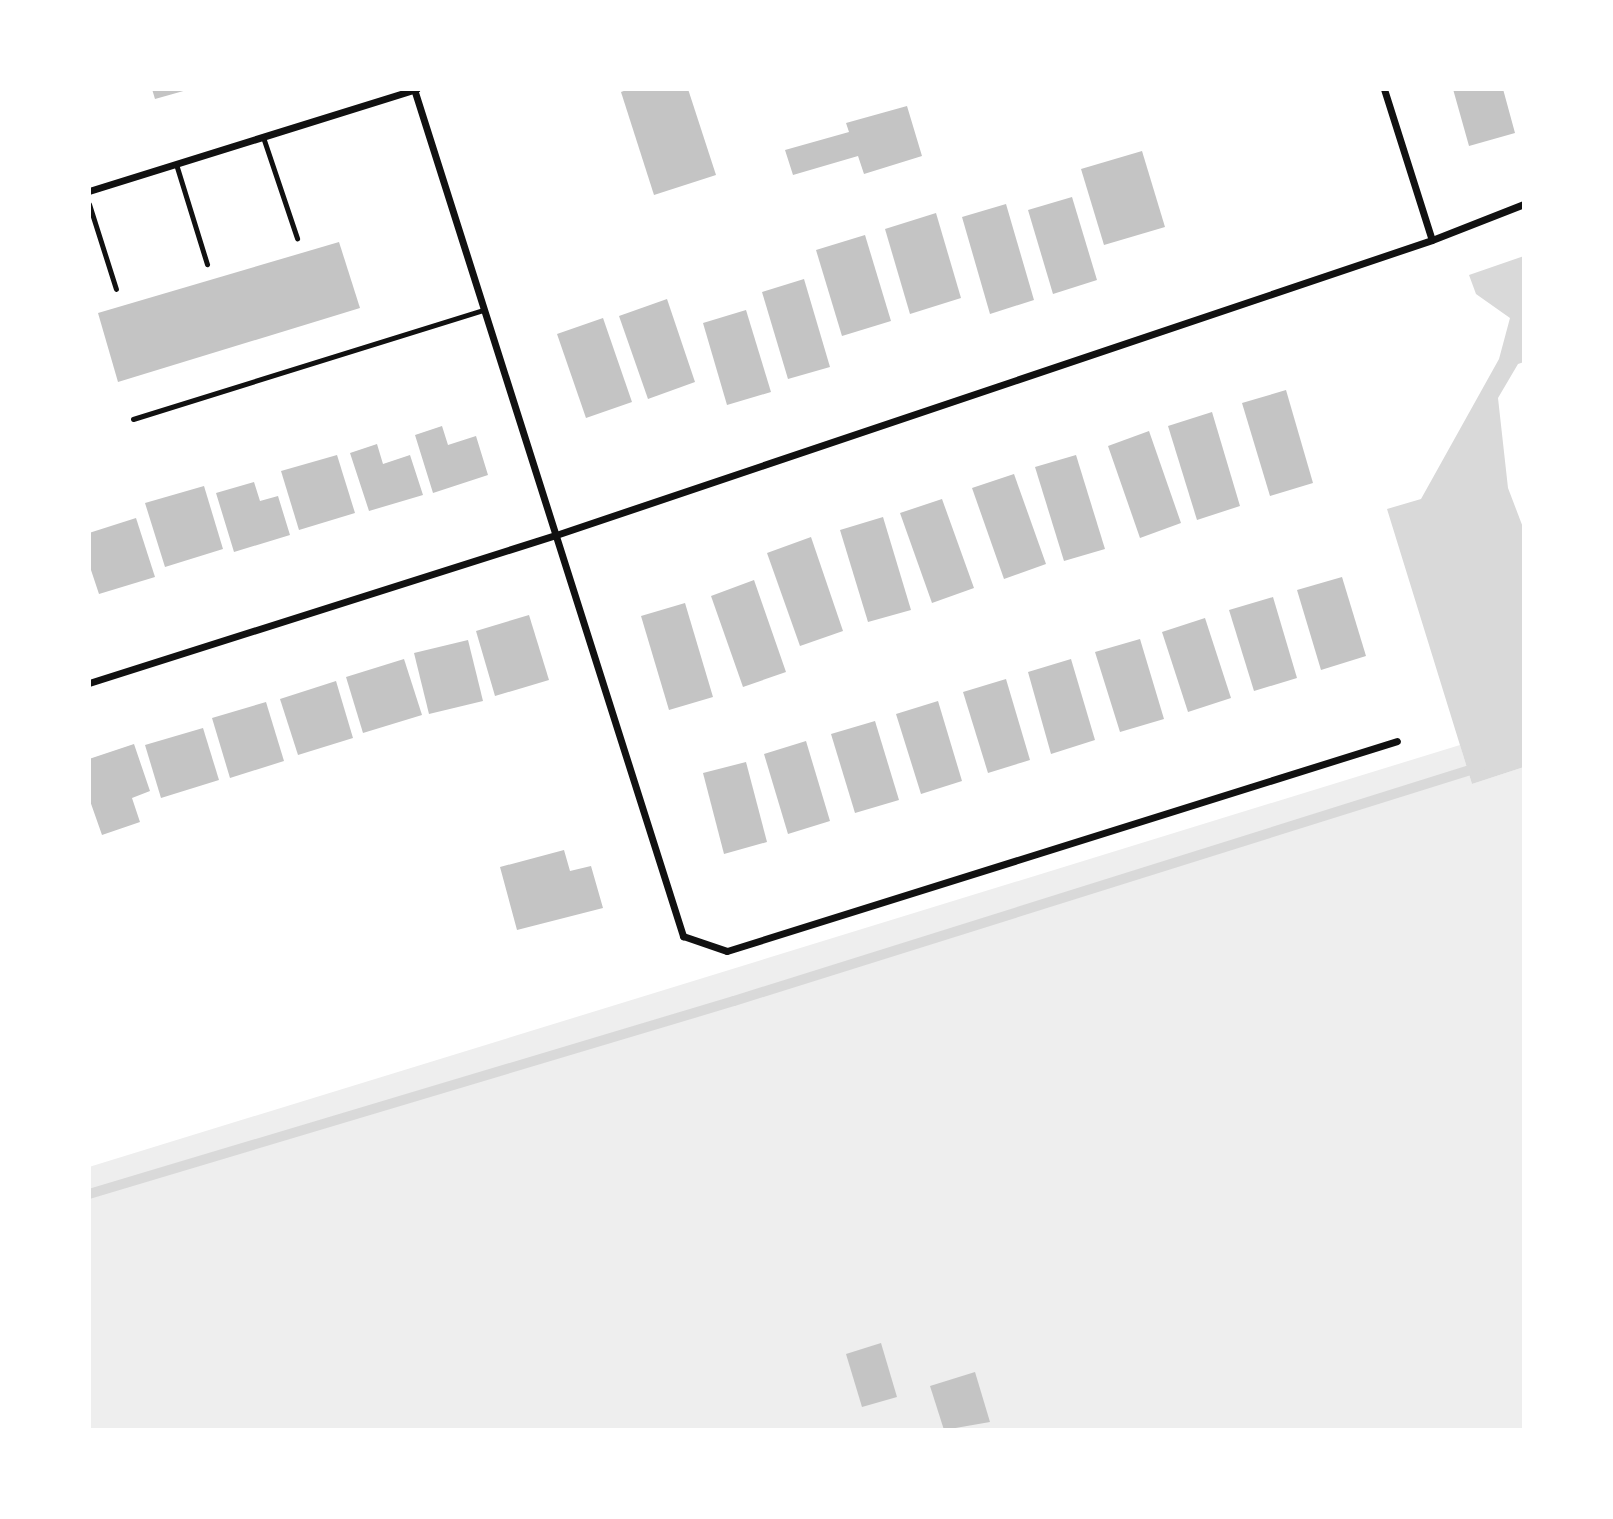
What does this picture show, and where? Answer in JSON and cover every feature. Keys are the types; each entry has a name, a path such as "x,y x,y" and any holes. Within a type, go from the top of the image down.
{"street":[{"path":"89,191 415,89 683,936 727,951 1397,741"},
{"path":"1384,89 1432,240"},
{"path":"89,683 556,535 1432,240 1524,204"}],"lane":[{"path":"263,137 297,238"},
{"path":"176,164 206,264"},
{"path":"89,204 117,289"},
{"path":"133,419 484,310"}],"shaded area":[{"path":"1524,256 1524,362 1518,364 1498,398 1508,488 1524,530 1524,767 1472,784 1387,509 1421,499 1499,359 1510,318 1476,294 1469,275"},
{"path":"1460,745 1472,784 1524,767 1524,1430 89,1430 89,1167"}],"building":[{"path":"152,89 187,89 187,90 155,99"},
{"path":"629,89 688,89 716,175 654,195 621,92"},
{"path":"1453,89 1503,89 1515,133 1469,146"},
{"path":"907,106 922,156 864,174 858,156 793,175 785,150 849,132 846,123"},
{"path":"1142,151 1165,227 1104,245 1081,169"},
{"path":"1072,197 1097,280 1053,294 1028,210"},
{"path":"1006,204 1034,300 990,314 962,217"},
{"path":"936,213 961,298 910,314 885,229"},
{"path":"865,235 891,321 842,336 816,250"},
{"path":"339,242 360,308 118,382 98,313"},
{"path":"804,279 830,367 788,379 762,292"},
{"path":"667,299 695,382 648,399 619,316"},
{"path":"746,310 771,392 727,405 703,323"},
{"path":"603,318 632,402 586,418 557,334"},
{"path":"1286,390 1313,483 1270,496 1242,403"},
{"path":"1212,412 1240,506 1197,520 1168,426"},
{"path":"442,426 448,445 476,436 488,475 433,493 415,435"},
{"path":"1149,431 1181,523 1140,538 1108,446"},
{"path":"377,444 383,464 410,455 423,495 369,511 350,453"},
{"path":"337,455 355,513 299,530 281,471"},
{"path":"1076,455 1105,549 1064,561 1035,467"},
{"path":"1014,474 1046,564 1004,579 972,488"},
{"path":"254,482 260,501 278,496 290,535 234,552 216,493"},
{"path":"204,486 223,549 165,567 145,503"},
{"path":"942,499 974,588 932,603 900,513"},
{"path":"883,517 911,610 868,622 840,530"},
{"path":"136,518 155,577 99,594 89,564 89,533"},
{"path":"811,537 843,631 800,646 767,553"},
{"path":"1342,577 1366,656 1321,670 1297,590"},
{"path":"754,580 786,672 743,687 711,596"},
{"path":"1273,597 1297,678 1254,691 1229,610"},
{"path":"685,603 713,697 669,710 641,616"},
{"path":"529,615 549,680 495,696 476,631"},
{"path":"1205,618 1231,698 1188,712 1162,632"},
{"path":"1140,639 1164,719 1120,732 1095,652"},
{"path":"468,640 483,701 429,714 414,653"},
{"path":"404,659 422,715 363,733 346,677"},
{"path":"1071,659 1095,740 1051,754 1028,672"},
{"path":"1006,679 1030,760 988,773 963,692"},
{"path":"336,681 353,738 298,755 280,699"},
{"path":"938,701 962,781 921,794 896,714"},
{"path":"266,702 284,761 230,778 212,718"},
{"path":"875,721 899,800 855,813 831,734"},
{"path":"203,728 219,780 161,798 145,745"},
{"path":"806,741 830,821 788,834 764,754"},
{"path":"134,744 150,791 132,798 140,822 102,835 89,798 89,759"},
{"path":"746,762 767,842 724,854 703,773"},
{"path":"564,850 570,871 591,866 603,908 517,930 500,867"},
{"path":"881,1343 897,1397 862,1407 846,1354"},
{"path":"975,1372 990,1422 944,1430 930,1386"}],"waterway":[{"path":"89,1194 734,1001 1480,767"}]}
